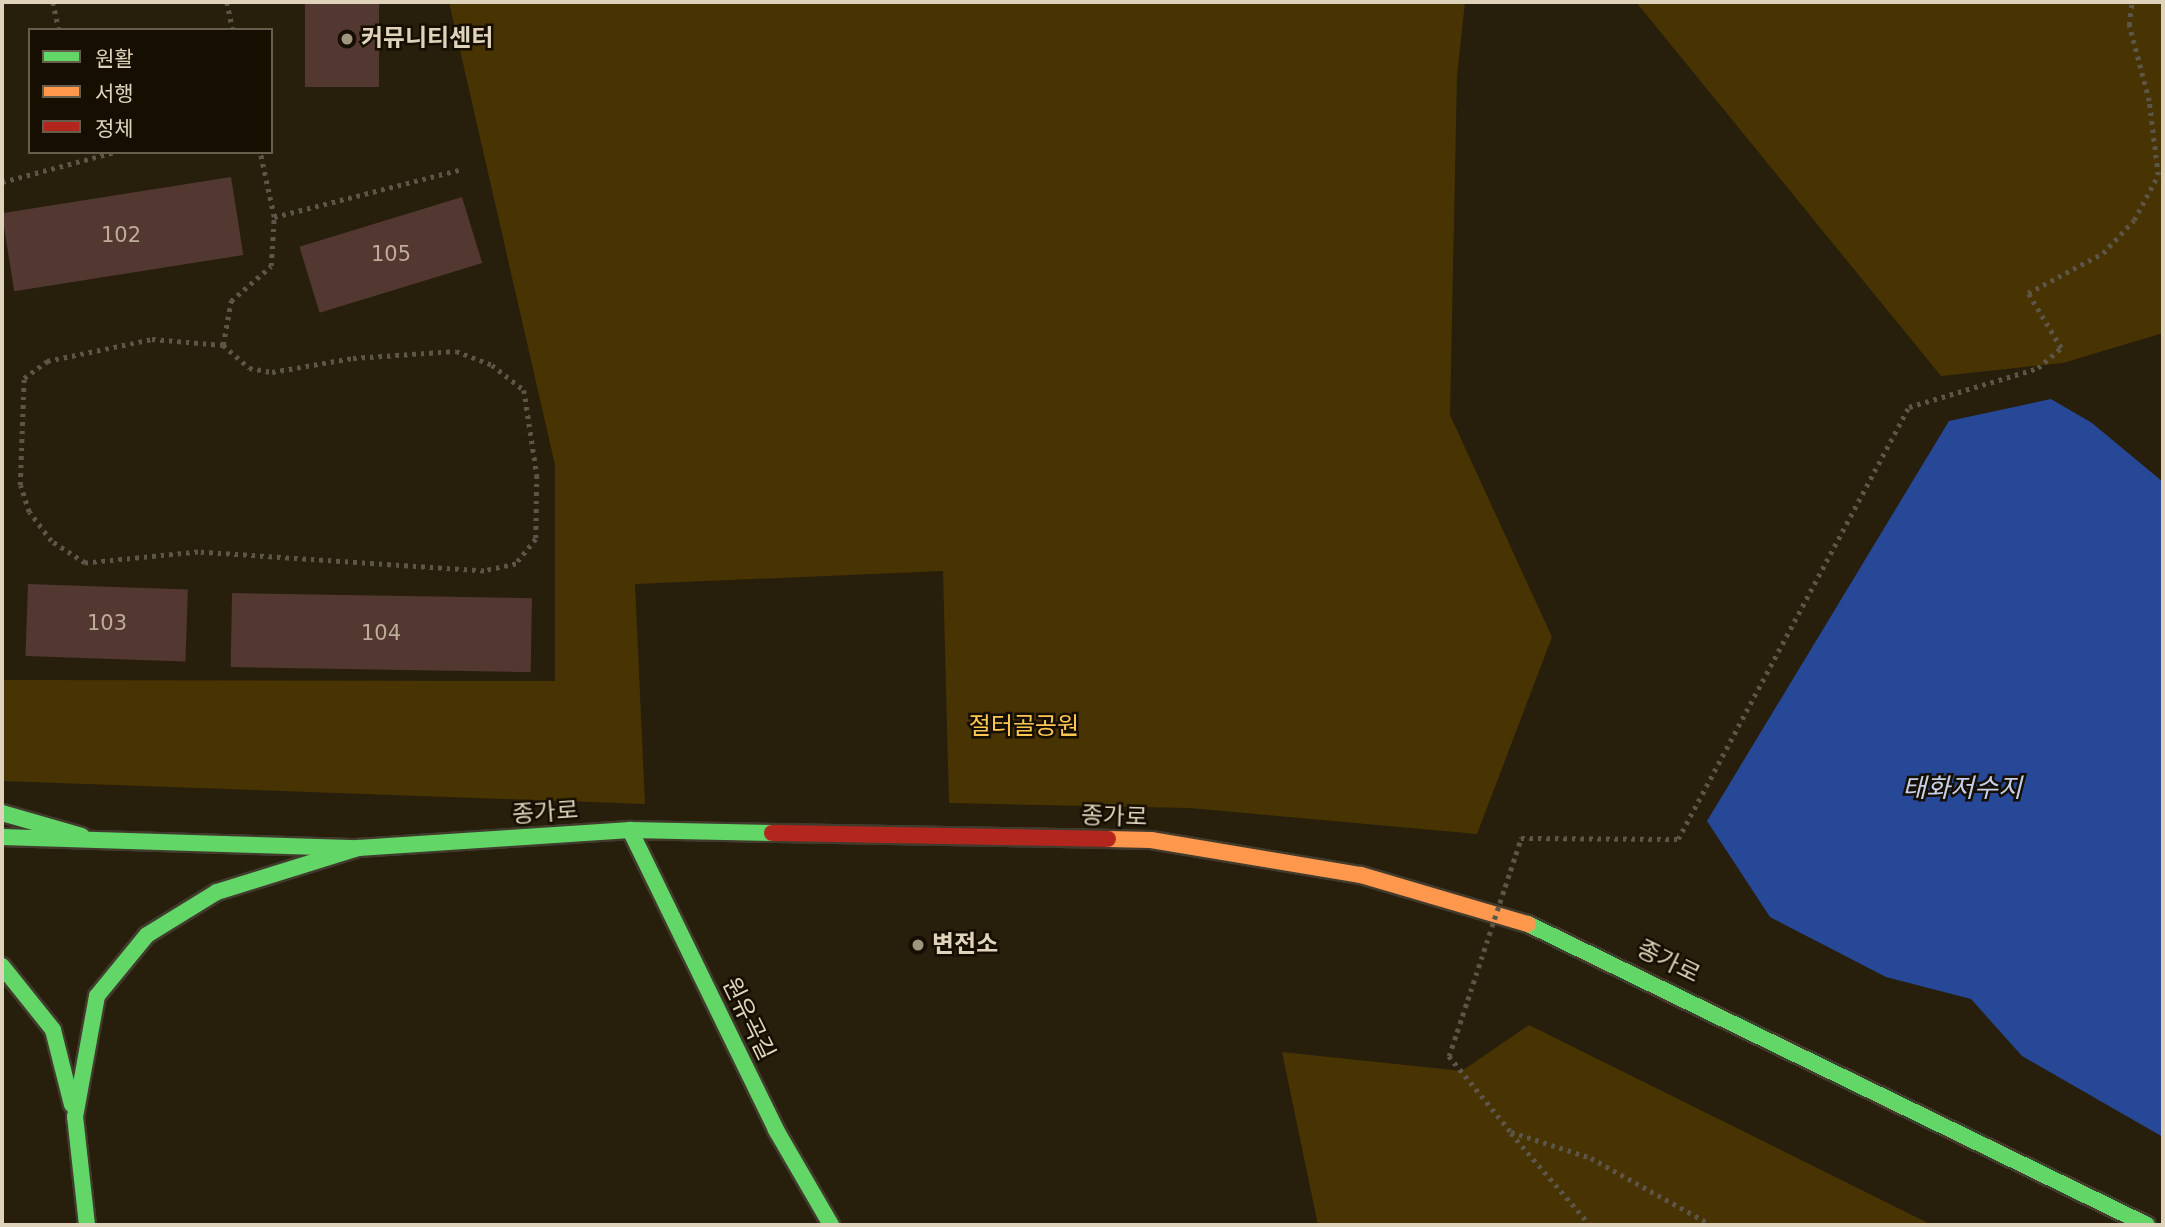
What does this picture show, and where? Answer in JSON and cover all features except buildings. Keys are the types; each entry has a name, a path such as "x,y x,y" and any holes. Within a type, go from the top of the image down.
{"main road":[{"path":"2,813 82,836"},
{"name":"종가로","path":"2,837 82,836 358,848 630,830 1151,840 1361,875 1550,930 2147,1225"},
{"name":"원유곡길","path":"630,830 776,1130 831,1225"},
{"path":"75,1117 97,996 147,935 217,892 358,848"},
{"path":"2,966 53,1030 75,1117 87,1225"}],"path":[{"path":"53,2 60,28"},
{"path":"227,2 233,28"},
{"path":"1591,1225 1449,1056 1521,838 1678,839 1909,407 2038,368 2061,348 2028,293 2103,253 2134,220 2158,175 2149,101 2129,25 2132,2"},
{"path":"223,345 231,301 271,266 274,217 260,154"},
{"path":"2,182 89,155"},
{"path":"274,217 463,169"},
{"path":"152,340 223,345 249,368 272,372 456,351 492,365 524,390 537,475 536,539 516,564 484,571 198,552 85,563 51,541 29,512 20,485 24,378 47,361 152,340"},
{"path":"1511,1132 1591,1158 1712,1225"}],"green space":[{"name":"절터골공원","path":"449,2 1465,2 1457,76 1450,415 1552,637 1477,834 1190,808 949,803 943,571 635,584 645,804 2,781 2,680 555,681 555,465"},
{"path":"1636,2 2163,2 2163,333 2063,363 1941,376"},
{"path":"1529,1025 1932,1225 1318,1225 1282,1052 1462,1071"}],"water":[{"name":"태화저수지","path":"2051,399 2092,423 2163,482 2163,1137 2022,1056 1971,999 1886,977 1770,917 1707,821 1949,421"}],"traffic: fast":[{"path":"2,813 82,836"},
{"path":"630,830 776,1130 831,1225"},
{"path":"2,837 358,848 630,830 772,833"},
{"path":"87,1225 75,1117 97,996 147,935 217,892 358,848"},
{"path":"1528,924 2147,1225"},
{"path":"2,966 53,1030 72,1105"}],"traffic: slow":[{"path":"1108,839 1151,840 1361,875 1528,924"}],"traffic: jam":[{"path":"772,833 1108,839"}],"place":[{"name":"커뮤니티센터","path":"347,39"},
{"name":"변전소","path":"918,945"}]}
